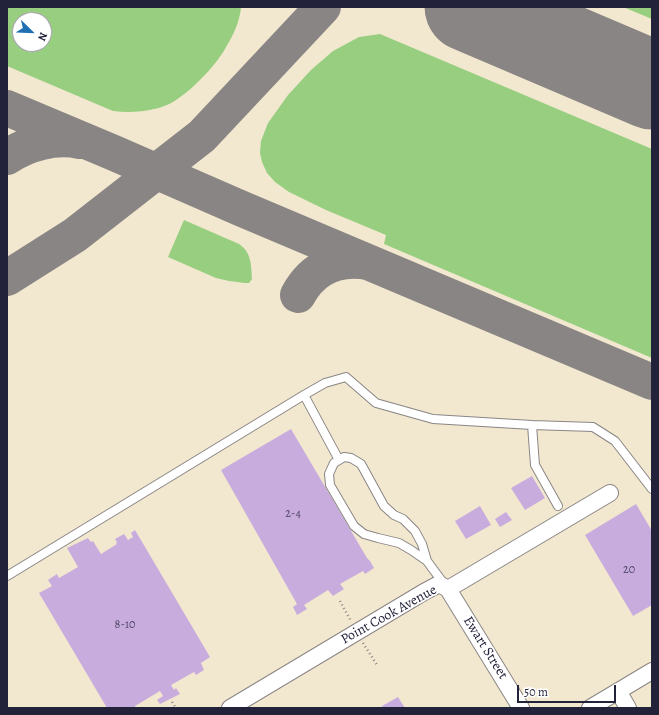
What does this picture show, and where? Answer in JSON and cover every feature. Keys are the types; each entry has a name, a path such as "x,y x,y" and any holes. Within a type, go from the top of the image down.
{"street":[{"name":"Point Cook Avenue","path":"230,708 424,592 439,584 448,589 610,493"},
{"name":"Ewart Street","path":"448,589 521,708"},
{"path":"590,708 652,671"},
{"path":"618,691 628,708"}],"lane":[{"path":"7,576 325,383 346,376 376,403 433,419 593,427 615,441 652,488"},
{"path":"304,396 339,460"},
{"path":"532,425 535,465 558,506"},
{"path":"427,561 422,544 415,531 403,518 394,515 384,506 361,464 351,458 344,457 334,463 329,474 330,485 354,526 364,534 399,543 411,550 427,561 448,589"}],"path":[{"path":"172,702 176,708"}],"green space":[{"path":"7,7 241,7 236,28 222,54 216,63 192,88 175,101 154,109 134,112 113,111 7,66"},
{"path":"623,7 652,7 652,19"},
{"path":"380,34 652,149 652,358 384,244 386,235 326,210 289,192 275,182 267,173 260,153 261,141 268,123 288,95 311,70 333,51 359,37"},
{"path":"184,220 239,244 249,255 252,279 249,283 216,278 168,257"}],"building":[{"path":"291,429 374,568 365,574 363,571 340,584 344,589 333,596 328,590 304,605 307,609 297,615 293,607 297,604 221,470"},
{"path":"532,476 545,498 525,510 511,488"},
{"path":"636,504 652,531 652,605 633,616 585,535"},
{"path":"480,506 491,525 466,539 455,521"},
{"path":"506,512 512,520 500,527 495,519"},
{"path":"135,530 210,657 201,663 204,670 196,675 194,672 171,685 174,690 176,688 180,694 160,704 157,700 163,696 160,691 135,706 136,708 107,708 39,593 52,586 48,580 57,574 59,578 78,567 67,548 88,538 91,542 93,541 101,554 117,544 115,539 124,534 128,540 133,537 131,533"},
{"path":"398,697 405,708 383,708 382,706"}],"taxiway":[{"path":"7,278 75,235 202,136 323,7"},
{"path":"473,7 483,13"},
{"path":"7,108 652,382"},
{"path":"7,157 33,144 51,140 61,139 80,141"},
{"path":"298,295 311,277 327,266 347,261 368,262"}],"runway":[{"path":"469,7 652,85"}]}
